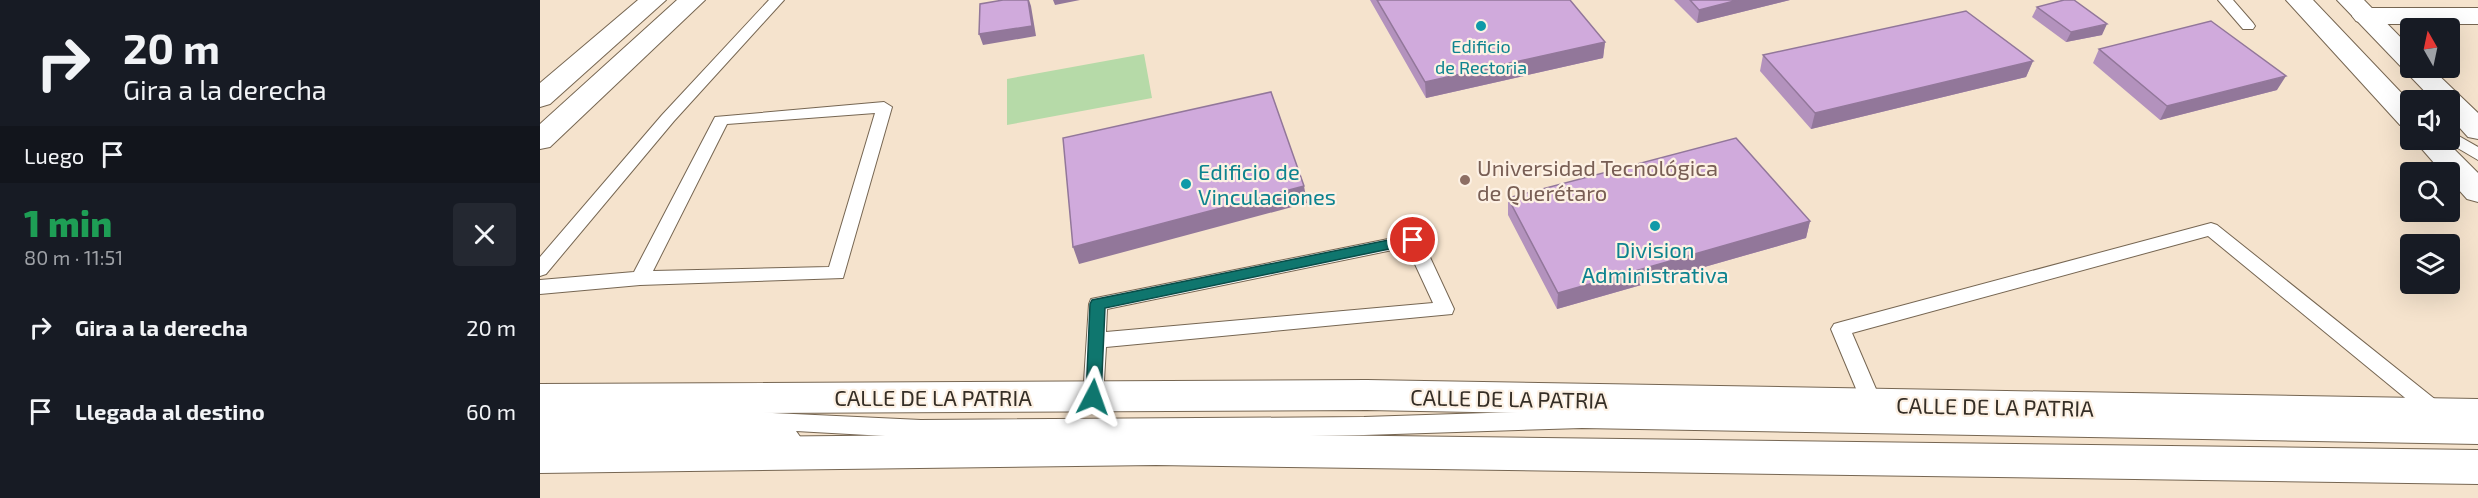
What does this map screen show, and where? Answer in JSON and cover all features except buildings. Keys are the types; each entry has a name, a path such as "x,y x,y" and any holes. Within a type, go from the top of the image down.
{"street":[{"path":"540,98 653,0"},
{"path":"540,140 692,0"},
{"path":"2299,0 2400,108"},
{"path":"2358,8 2478,16"},
{"path":"2358,8 2400,52"},
{"path":"2426,78 2438,90"},
{"path":"2460,112 2478,130"},
{"path":"2438,150 2478,192"},
{"name":"CALLE DE LA PATRIA","path":"540,399 1367,395 2478,415"},
{"path":"540,456 1156,449 2478,467"}],"lane":[{"path":"540,269 668,118 777,0"},
{"path":"2225,0 2248,26"},
{"path":"2387,94 2400,103"},
{"path":"540,287 640,278 836,273 884,107 721,120 640,278"},
{"path":"2460,143 2478,155"},
{"path":"1872,403 1841,329 2211,229 2440,415"},
{"path":"1093,397 1096,340 1098,304 1413,240 1445,309 1096,340"},
{"path":"540,416 665,416 921,429 1364,426 1582,419 2478,435"},
{"path":"540,432 618,432 916,441 1362,440 2478,452"}],"green space":[{"path":"1144,54 1152,98 1007,125 1007,79"}],"place":[{"name":"Edificio de Rectoria","path":"1481,26"},
{"name":"Universidad Tecnológica de Querétaro","path":"1465,180"},
{"name":"Edificio de Vinculaciones","path":"1186,184"},
{"name":"Division Administrativa","path":"1655,226"}],"route":[{"path":"1093,397 1098,304 1413,240"}]}
